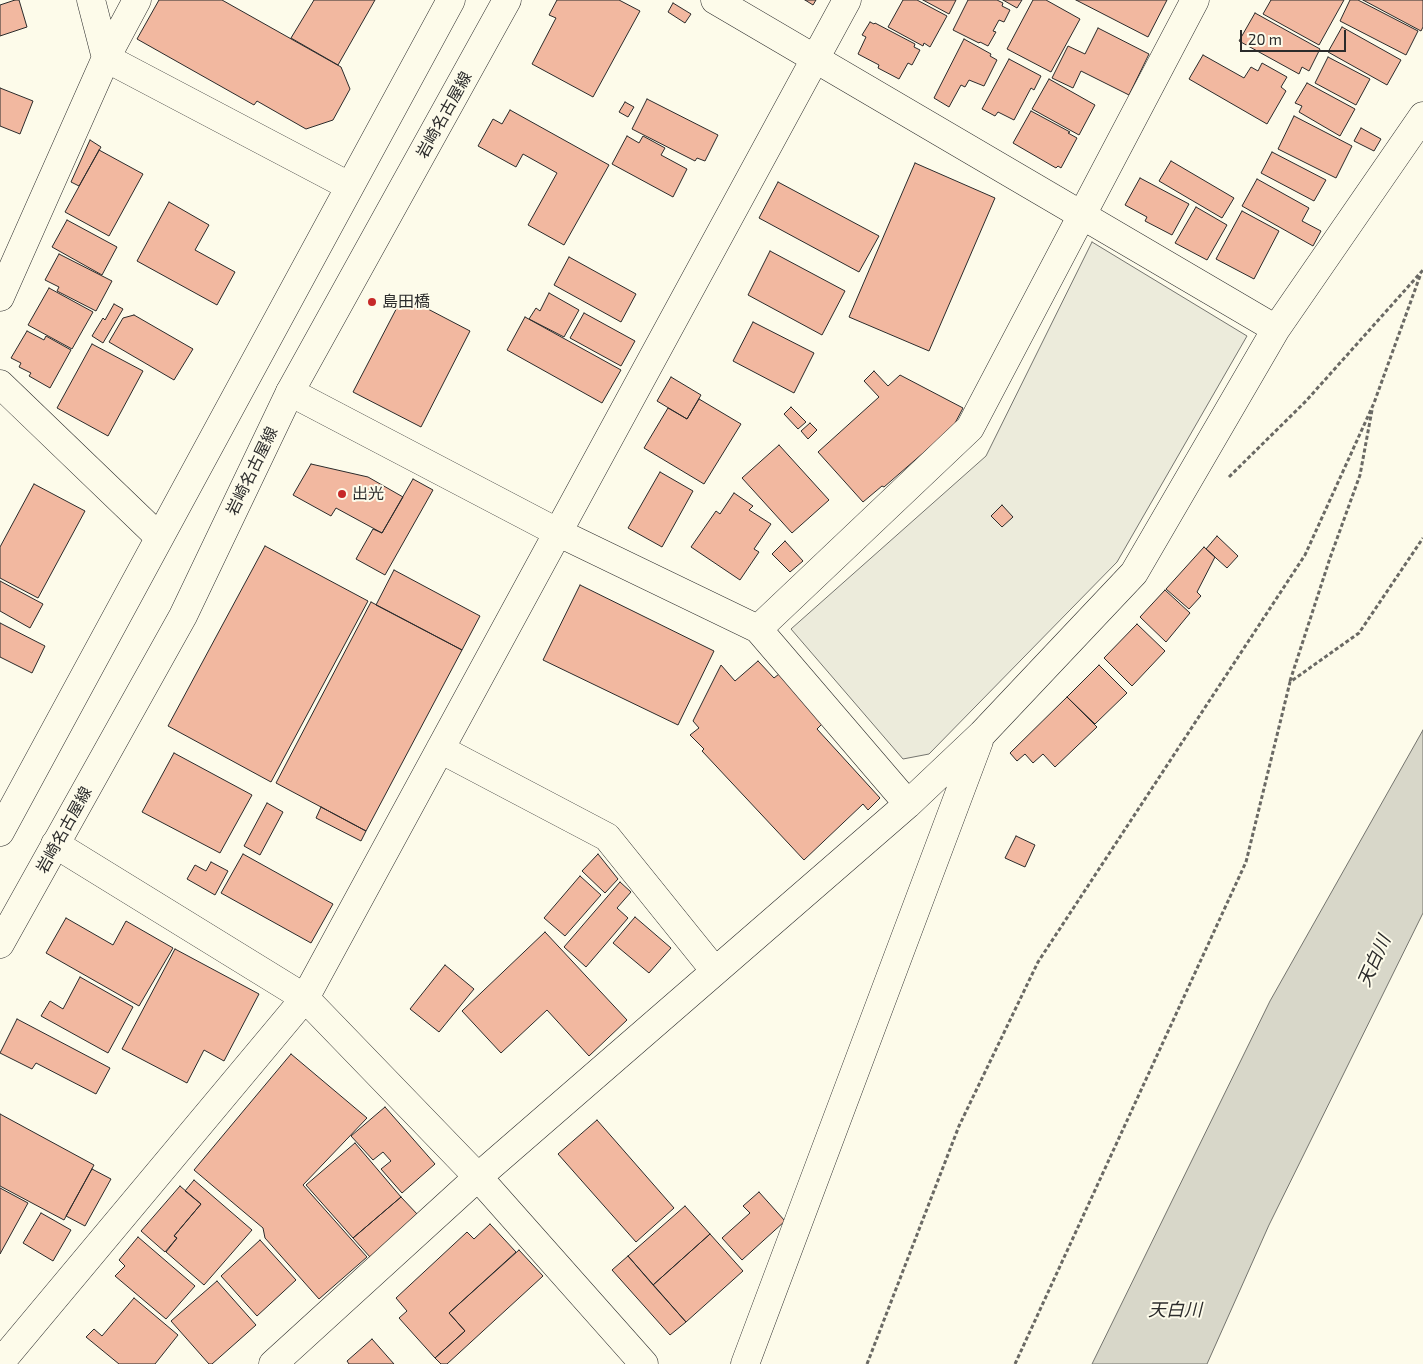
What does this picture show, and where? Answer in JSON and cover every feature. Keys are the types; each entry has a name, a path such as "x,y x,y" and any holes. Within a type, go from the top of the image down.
{"street":[{"path":"91,0 106,58 350,186"},
{"path":"0,297 106,58 137,0"},
{"path":"0,832 450,0"},
{"name":"岩崎名古屋線","path":"0,944 183,616 290,392 507,0"},
{"path":"715,0 1276,330"},
{"path":"0,1362 305,998 847,0"},
{"path":"758,629 970,428 1195,0"},
{"path":"273,1364 478,1177 908,804 982,734 1134,574 1276,330 1423,116"},
{"path":"0,384 159,538"},
{"path":"290,392 557,532 758,629 908,804"},
{"path":"745,1364 982,734"},
{"path":"440,749 607,837 716,971"},
{"path":"56,844 305,998 478,1177 644,1364"}],"path":[{"path":"866,1364 959,1126 1038,962 1305,555 1374,403 1423,270"},
{"path":"1229,478 1306,401 1420,276"},
{"path":"1015,1364 1246,862 1290,682 1360,475 1374,403"},
{"path":"1290,682 1359,634 1423,538"}],"shaded area":[{"path":"1092,242 1247,336 1117,562 929,754 903,759 791,629 986,456"}],"water":[{"name":"天白川","path":"1423,730 1423,913 1269,1225 1207,1364 1092,1364 1270,1001"}],"building":[{"path":"19,0 27,27 0,36 0,5"},
{"path":"159,0 222,0 341,67 350,89 333,120 306,129 257,101 254,105 137,39"},
{"path":"314,0 375,0 338,65 291,38"},
{"path":"557,0 619,0 640,11 593,97 532,64 556,18 549,15"},
{"path":"805,0 816,0 813,5"},
{"path":"903,0 917,0 947,16 930,47 924,43 923,46 888,27"},
{"path":"923,0 956,0 949,14"},
{"path":"968,0 997,0 1003,3 1002,6 1010,10 1004,22 999,20 993,31 996,32 988,46 953,30"},
{"path":"1003,0 1022,0 1017,8"},
{"path":"1033,0 1046,0 1080,19 1051,72 1007,49"},
{"path":"1076,0 1167,0 1148,37"},
{"path":"1271,0 1344,0 1319,45 1263,14"},
{"path":"1350,0 1358,0 1418,31 1406,55 1340,21"},
{"path":"1363,0 1423,0 1423,27 1421,31"},
{"path":"673,3 691,14 685,23 668,12"},
{"path":"1255,13 1320,49 1309,71 1302,67 1299,74 1239,41"},
{"path":"870,22 915,44 914,47 920,50 912,65 908,63 899,79 878,68 879,65 858,54 866,37 862,35"},
{"path":"1342,27 1401,60 1387,85 1328,52"},
{"path":"1098,28 1149,54 1129,95 1081,71 1073,88 1052,78 1068,46 1085,54"},
{"path":"964,39 991,54 990,56 997,60 984,86 969,80 965,87 961,85 949,107 934,98"},
{"path":"1203,55 1244,78 1251,67 1258,71 1262,63 1287,77 1281,87 1286,91 1267,124 1189,79"},
{"path":"1328,57 1370,79 1356,105 1315,83"},
{"path":"1009,59 1041,76 1034,90 1031,88 1014,120 998,112 995,116 982,109"},
{"path":"1049,79 1095,105 1079,135 1032,109"},
{"path":"1307,83 1355,109 1340,136 1299,112 1302,106 1295,103"},
{"path":"0,88 33,101 20,134 0,126"},
{"path":"647,99 718,135 705,161 697,158 695,161 632,129"},
{"path":"625,102 634,107 628,117 619,112"},
{"path":"510,110 609,165 564,245 528,225 557,173 523,154 516,167 478,146 493,119 502,124"},
{"path":"1031,111 1070,132 1068,133 1077,138 1061,168 1058,166 1056,168 1013,143"},
{"path":"1294,116 1352,146 1336,178 1278,149"},
{"path":"1361,128 1381,139 1374,151 1354,141"},
{"path":"627,136 639,143 643,136 665,148 661,155 687,169 673,197 612,164"},
{"path":"90,140 101,147 79,186 71,182"},
{"path":"99,150 143,174 109,236 65,212"},
{"path":"1272,152 1326,180 1314,201 1261,173"},
{"path":"1171,161 1234,198 1222,218 1159,181"},
{"path":"915,163 995,198 929,351 849,317"},
{"path":"1140,178 1189,204 1172,235 1145,221 1147,217 1125,205"},
{"path":"1257,179 1309,208 1302,221 1321,231 1313,246 1242,206"},
{"path":"778,182 879,236 859,272 759,218"},
{"path":"169,202 209,225 195,250 235,272 217,305 137,261"},
{"path":"1196,207 1227,225 1207,260 1175,243"},
{"path":"1242,211 1279,231 1254,279 1216,259"},
{"path":"67,220 117,247 102,275 52,247"},
{"path":"770,251 845,291 822,335 748,295"},
{"path":"59,254 112,281 96,311 57,291 59,287 45,280"},
{"path":"569,257 636,294 621,322 554,285"},
{"path":"49,288 93,312 72,349 28,325"},
{"path":"549,293 579,310 564,337 529,319 536,308 540,311"},
{"path":"403,296 470,331 421,427 353,392"},
{"path":"114,304 123,309 103,343 92,336 103,318 105,320"},
{"path":"584,313 635,341 621,366 570,338"},
{"path":"134,315 193,349 174,380 109,342 123,318"},
{"path":"525,317 621,370 602,403 507,350"},
{"path":"753,322 814,353 794,393 733,361"},
{"path":"27,331 44,340 46,336 71,350 50,388 29,376 31,373 19,367 21,363 11,358"},
{"path":"92,344 143,371 108,436 57,408"},
{"path":"874,371 888,386 900,375 963,408 953,427 884,487 882,486 863,502 818,452 879,397 864,381"},
{"path":"671,377 701,395 687,419 657,401"},
{"path":"699,399 741,424 704,484 644,448 668,408 687,419"},
{"path":"791,407 806,422 798,429 784,414"},
{"path":"810,423 817,430 808,439 801,431"},
{"path":"779,445 829,500 792,533 742,478"},
{"path":"311,464 368,477 403,497 382,533 336,508 331,516 293,495"},
{"path":"660,472 693,491 662,547 628,528"},
{"path":"413,479 433,490 385,575 356,559 373,529 382,533"},
{"path":"34,484 85,511 38,598 0,578 0,547"},
{"path":"734,493 753,506 749,510 771,524 754,549 759,552 740,580 691,547 716,511 720,514"},
{"path":"1002,505 1013,517 1002,527 991,516"},
{"path":"1217,536 1238,556 1227,568 1206,549"},
{"path":"785,541 803,561 790,572 772,554"},
{"path":"265,546 368,601 271,782 168,726"},
{"path":"1204,547 1215,557 1197,592 1201,596 1189,609 1166,589"},
{"path":"394,570 480,616 462,650 376,605"},
{"path":"0,581 43,604 30,628 0,611"},
{"path":"580,585 714,651 678,725 543,660"},
{"path":"1165,590 1190,613 1166,642 1140,617"},
{"path":"371,602 462,650 366,831 276,783"},
{"path":"0,623 45,646 32,673 0,657"},
{"path":"1137,624 1165,651 1132,686 1104,658"},
{"path":"758,661 774,678 779,674 824,722 817,729 880,798 868,810 863,804 804,860 702,751 704,749 690,735 699,728 693,721 721,665 735,681"},
{"path":"1099,665 1127,693 1095,724 1067,697"},
{"path":"1067,697 1097,727 1055,767 1043,754 1033,763 1025,754 1017,761 1010,753"},
{"path":"174,753 252,795 220,853 142,812"},
{"path":"267,803 283,812 260,855 244,846"},
{"path":"321,807 366,831 361,841 316,818"},
{"path":"1016,836 1035,845 1025,867 1005,858"},
{"path":"243,854 333,904 311,943 221,893"},
{"path":"598,854 618,879 605,893 582,871"},
{"path":"211,862 228,871 215,895 187,879 195,865 206,871"},
{"path":"580,876 601,895 565,936 544,918"},
{"path":"620,882 631,892 617,908 628,918 586,967 564,947"},
{"path":"635,917 671,948 649,973 613,943"},
{"path":"66,918 113,945 126,921 173,948 139,1006 46,953"},
{"path":"545,932 627,1020 589,1056 547,1010 501,1053 462,1011"},
{"path":"175,949 259,994 224,1061 204,1050 187,1083 122,1049"},
{"path":"445,965 474,989 439,1032 410,1009"},
{"path":"80,977 133,1007 108,1053 41,1016 50,1001 63,1009"},
{"path":"17,1019 110,1068 96,1094 36,1063 32,1069 0,1053"},
{"path":"291,1054 367,1118 303,1185 367,1257 319,1299 265,1238 263,1228 194,1170"},
{"path":"385,1107 435,1164 402,1193 381,1169 391,1161 383,1152 373,1160 351,1136"},
{"path":"0,1114 94,1165 64,1220 0,1186"},
{"path":"597,1120 674,1208 636,1242 558,1154"},
{"path":"355,1143 401,1197 353,1238 306,1185"},
{"path":"92,1169 111,1179 85,1226 66,1216"},
{"path":"194,1180 252,1230 204,1285 166,1252 177,1238 174,1236 201,1204 185,1191"},
{"path":"180,1186 201,1204 174,1236 177,1238 165,1252 141,1231"},
{"path":"0,1188 28,1203 0,1254"},
{"path":"759,1192 785,1221 742,1260 722,1238 750,1213 743,1206"},
{"path":"401,1197 418,1215 370,1257 353,1238"},
{"path":"685,1206 710,1234 653,1285 628,1256"},
{"path":"41,1213 71,1230 53,1261 23,1243"},
{"path":"490,1224 516,1252 449,1313 465,1331 435,1358 399,1318 407,1311 396,1298 467,1232 474,1239"},
{"path":"710,1234 743,1271 686,1322 653,1285"},
{"path":"138,1237 195,1286 166,1319 115,1276 125,1266 119,1260"},
{"path":"260,1240 296,1280 257,1316 221,1276"},
{"path":"519,1250 543,1276 447,1364 441,1364 435,1358 465,1331 449,1313"},
{"path":"628,1256 686,1322 670,1335 612,1270"},
{"path":"217,1281 256,1325 212,1364 209,1364 171,1321"},
{"path":"134,1298 178,1335 155,1364 119,1364 86,1337 94,1329 102,1336"},
{"path":"372,1339 394,1364 349,1364 347,1361"}],"place":[{"name":"島田橋","path":"372,302"},
{"name":"出光","path":"342,494"}]}
